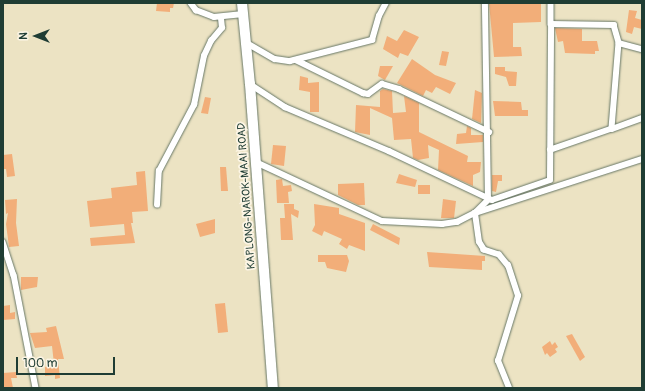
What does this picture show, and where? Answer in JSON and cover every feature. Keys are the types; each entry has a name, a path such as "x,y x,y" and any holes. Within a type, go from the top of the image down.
{"highway":[{"name":"KAPLONG-NAROK-MAAI ROAD","path":"242,3 250,84 273,388"}],"street":[{"path":"191,3 196,10 221,18 243,14"},
{"path":"245,42 275,59 296,60 372,40 379,16 386,3"},
{"path":"485,3 489,132 488,200"},
{"path":"475,213 488,200 550,180 551,3"},
{"path":"157,205 159,171 194,105 204,56 211,41 222,28 221,18"},
{"path":"551,24 610,23 617,30 619,43 612,129"},
{"path":"619,43 642,49"},
{"path":"296,60 363,93 368,94 382,84 399,89 489,132"},
{"path":"250,84 285,107 389,151 488,200"},
{"path":"550,150 642,118"},
{"path":"256,162 382,221 442,224 457,222 475,213 642,159"},
{"path":"475,213 479,242 484,250 499,255 508,266 518,296 498,361 509,388"},
{"path":"3,242 14,275 36,388"}],"building":[{"path":"157,3 174,3 173,8 170,8 170,12 156,11"},
{"path":"489,3 541,3 541,22 513,23 513,47 521,47 522,56 494,57"},
{"path":"629,10 637,11 635,18 642,20 642,29 634,27 632,34 626,32"},
{"path":"555,28 582,29 582,41 597,41 599,51 595,51 595,54 565,53 563,41 558,42"},
{"path":"404,30 419,37 408,56 400,53 398,58 383,49 387,36 397,41"},
{"path":"442,51 449,52 446,66 439,65"},
{"path":"412,59 435,75 456,83 450,94 436,87 432,93 426,90 423,96 397,83"},
{"path":"380,66 393,66 385,80 378,76"},
{"path":"495,67 505,67 505,71 517,72 516,86 509,86 506,77 495,74"},
{"path":"300,76 308,78 308,83 319,82 319,112 310,112 310,92 299,90"},
{"path":"383,89 392,91 393,113 406,112 404,96 419,103 419,132 468,156 467,162 481,162 480,172 473,175 473,186 438,170 439,150 428,145 429,158 418,160 413,158 411,139 394,140 392,118 370,108 370,135 355,132 356,105 380,107 380,91"},
{"path":"475,90 482,93 481,123 472,119"},
{"path":"205,97 211,98 208,114 201,113"},
{"path":"493,101 521,102 522,110 528,110 528,116 495,116"},
{"path":"467,126 471,128 471,135 483,135 483,142 456,144 457,134 466,133"},
{"path":"273,145 286,146 284,166 271,164"},
{"path":"12,154 15,176 7,177 6,169 3,169 3,155"},
{"path":"220,167 226,167 228,191 221,191"},
{"path":"145,171 148,211 132,212 133,223 131,223 135,243 91,246 90,238 125,235 124,224 90,227 87,201 112,198 111,188 137,185 136,172"},
{"path":"399,174 417,180 415,187 396,183"},
{"path":"492,175 502,175 502,181 498,181 496,192 492,191"},
{"path":"282,179 283,186 291,185 292,191 288,192 289,203 277,203 276,180"},
{"path":"364,183 365,205 358,205 338,195 338,184"},
{"path":"418,185 430,185 430,194 418,194"},
{"path":"17,199 16,223 19,246 9,247 6,224 8,213 6,214 5,200"},
{"path":"443,199 456,201 454,218 441,218"},
{"path":"284,204 294,204 294,209 299,211 298,218 291,214 293,240 281,240 280,218 285,218"},
{"path":"314,204 339,208 339,214 365,223 365,251 349,245 347,249 339,244 342,239 324,231 322,236 312,231 315,225"},
{"path":"215,219 215,233 200,237 196,224"},
{"path":"373,224 400,238 399,245 370,230"},
{"path":"427,252 485,256 485,261 482,261 482,270 429,267"},
{"path":"318,255 347,255 349,261 346,272 327,268 325,262 318,262"},
{"path":"21,277 38,277 37,287 21,290"},
{"path":"225,303 228,332 218,333 215,304"},
{"path":"10,305 10,313 15,312 15,319 3,320 3,306"},
{"path":"56,326 64,359 58,359 60,378 55,379 55,375 45,376 45,367 54,364 52,346 35,348 30,333 47,332 46,328"},
{"path":"572,334 585,357 580,361 566,336"},
{"path":"550,341 552,345 555,342 558,347 555,349 557,352 550,357 547,353 545,355 542,347"},
{"path":"16,372 17,378 11,378 13,388 3,388 3,373"}]}
